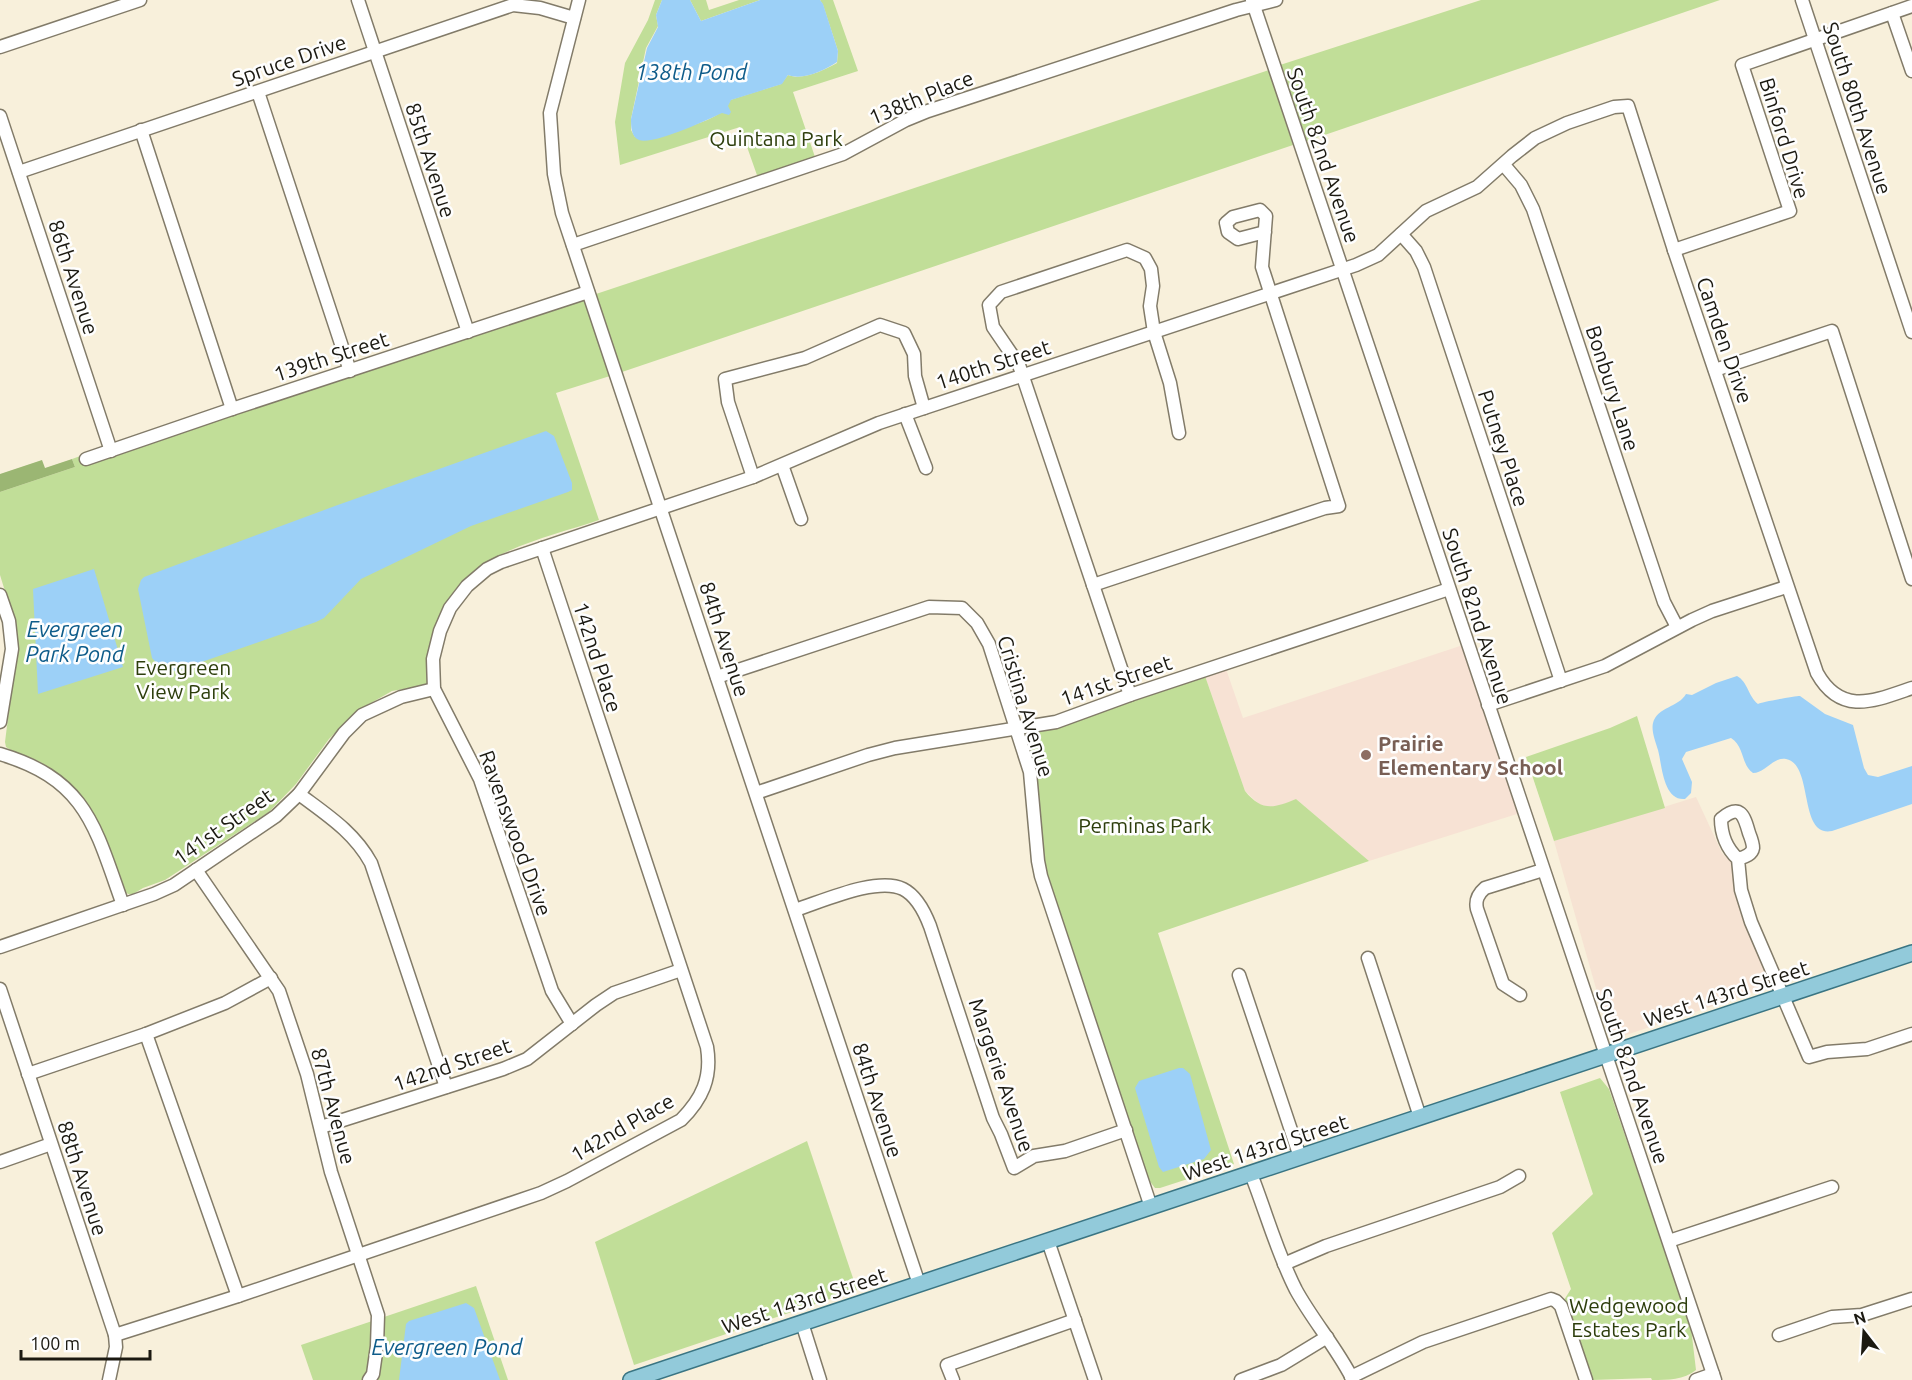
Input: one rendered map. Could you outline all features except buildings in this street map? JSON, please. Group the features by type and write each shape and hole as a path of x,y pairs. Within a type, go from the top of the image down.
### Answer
{"main road":[{"name":"West 143rd Street","path":"631,1380 1912,953"}],"street":[{"path":"0,47 140,0"},
{"name":"85th Avenue","path":"358,0 468,332"},
{"name":"84th Avenue","path":"579,0 550,113 552,156 558,194 588,292 919,1284"},
{"name":"138th Place","path":"573,245 843,154 906,120 928,111 1252,3 1276,0"},
{"name":"South 80th Avenue","path":"1802,0 1912,332"},
{"name":"South 82nd Avenue","path":"1252,3 1714,1377"},
{"name":"Spruce Drive","path":"19,172 513,5 540,8 574,18"},
{"name":"Binford Drive","path":"1674,250 1790,211 1742,65 1912,6"},
{"path":"1892,13 1912,71"},
{"path":"258,92 350,371"},
{"name":"Camden Drive","path":"1504,165 1523,147 1545,133 1614,107 1628,106 1816,673 1824,686 1834,694 1844,700 1856,702 1875,700 1912,688"},
{"name":"86th Avenue","path":"0,116 111,451"},
{"path":"141,130 232,409"},
{"path":"1342,270 1378,255 1426,211 1477,187 1504,165"},
{"name":"Bonbury Lane","path":"1504,165 1521,186 1533,209 1664,602 1677,627"},
{"path":"1093,585 1325,508 1339,506 1262,267 1265,232 1266,216 1260,210 1233,217 1226,223 1228,232 1238,239 1265,232"},
{"name":"Putney Place","path":"1401,234 1416,251 1424,267 1561,681"},
{"path":"1130,695 1023,375 1019,365 993,327 988,305 1001,292 1126,250 1145,258 1151,268 1153,286 1150,306 1154,332 1170,384 1179,433"},
{"name":"140th Street","path":"661,508 753,477 905,414 1342,270"},
{"name":"139th Street","path":"87,459 588,292"},
{"path":"753,477 728,402 725,379 805,358 880,325 904,333 914,354 915,376 924,408"},
{"path":"1714,370 1832,332 1912,579"},
{"path":"905,414 926,468"},
{"path":"782,465 801,519"},
{"name":"Ravenswood Drive","path":"572,1024 552,992 480,779 434,689 433,659 444,621 458,597 472,582 494,565 661,508"},
{"name":"142nd Place","path":"115,1335 238,1296 556,1187 681,1120 694,1107 702,1094 709,1063 707,1047 542,548"},
{"path":"1488,705 1605,666 1712,611 1786,587"},
{"name":"141st Street","path":"756,793 895,748 1056,722 1130,695 1449,589"},
{"path":"0,595 9,621 12,649 0,722"},
{"name":"Cristina Avenue","path":"717,676 929,607 962,608 977,623 989,644 1030,772 1041,876 1151,1207"},
{"name":"141st Street","path":"0,947 174,885 276,816 299,794 344,733 362,715 401,697 434,689"},
{"path":"0,754 36,767 54,778 75,797 96,828 123,905"},
{"path":"299,794 347,830 362,847 371,863 446,1087"},
{"path":"1738,859 1746,857 1752,851 1753,846 1745,819 1741,813 1735,812 1728,813 1721,819 1721,828 1730,852 1738,859 1741,890 1751,921 1809,1057 1827,1052 1867,1049 1912,1034"},
{"name":"87th Avenue","path":"196,870 279,991 307,1074 331,1172 378,1315 377,1346 372,1378"},
{"path":"1520,995 1503,984 1477,909 1476,900 1485,888 1543,870"},
{"name":"Margerie Avenue","path":"795,910 869,887 891,886 903,889 914,898 926,916 993,1118 1014,1168 1034,1156 1065,1151 1126,1130"},
{"path":"1368,958 1420,1117"},
{"name":"142nd Street","path":"321,1127 503,1069 527,1059 614,993 681,970"},
{"path":"1239,975 1300,1157"},
{"path":"28,1074 146,1034 225,1003 272,978"},
{"name":"88th Avenue","path":"0,990 115,1335 116,1347 109,1380"},
{"path":"146,1034 238,1296"},
{"path":"0,1162 51,1144"},
{"path":"1251,1174 1284,1264 1309,1313 1352,1378 1423,1342 1551,1299 1561,1306 1586,1380"},
{"path":"1284,1264 1326,1246 1500,1187 1519,1176"},
{"path":"1669,1241 1832,1187"},
{"path":"1048,1241 1095,1380"},
{"path":"1779,1335 1832,1317 1862,1314 1912,1299"},
{"path":"953,1380 947,1365 1075,1320"},
{"path":"801,1323 820,1380"},
{"path":"1241,1380 1281,1365 1327,1337"},
{"path":"1696,1380 1714,1377"}],"shaded area":[{"name":"Prairie Elementary School","path":"1463,645 1520,813 1369,861 1296,799 1282,806 1272,807 1260,805 1245,791 1205,676 1226,669 1243,718"},
{"path":"1696,797 1722,853 1733,864 1770,987 1623,1036 1609,1034 1554,841"}],"green space":[{"name":"Quintana Park","path":"655,0 662,0 656,15 658,26 646,48 631,119 631,130 635,137 703,122 725,109 730,100 781,84 788,75 807,76 837,63 838,51 820,0 833,0 858,71 793,92 815,157 758,178 740,127 620,165 615,122 625,63 648,20"},
{"path":"690,0 706,0 709,10 739,0 760,0 701,21"},
{"path":"1481,0 1720,0 1307,141 1280,65"},
{"path":"1269,70 1293,145 622,372 596,294"},
{"name":"Evergreen View Park","path":"578,300 584,301 587,306 610,376 556,393 599,520 511,550 471,574 455,590 444,609 438,627 427,685 392,691 357,711 329,739 296,784 269,812 165,880 133,894 124,891 103,834 85,802 73,787 40,762 6,747 14,670 13,617 0,575 0,492 75,467 72,459 83,455"},
{"path":"72,459 75,467 0,492 0,474 42,460 45,468"},
{"name":"Perminas Park","path":"1205,676 1245,791 1251,798 1269,806 1296,799 1369,861 1158,933 1234,1164 1155,1188 1148,1179 1045,874 1023,737 1024,732"},
{"path":"1637,716 1665,808 1554,841 1526,757 1610,728"},
{"name":"Wedgewood Estates Park","path":"1600,1078 1609,1089 1691,1328 1696,1370 1681,1378 1592,1380 1564,1300 1571,1289 1552,1233 1593,1194 1560,1092"},
{"path":"807,1141 857,1290 634,1365 595,1242"},
{"path":"476,1286 508,1380 313,1380 301,1345"}],"water":[{"name":"138th Pond","path":"662,0 690,0 701,21 760,0 820,0 838,51 837,62 807,76 788,75 782,84 731,100 728,106 731,112 729,115 722,113 668,136 646,141 636,139 631,128 631,119 647,48 658,27 656,15"},
{"path":"546,431 554,436 572,483 572,490 471,526 361,579 324,618 316,622 176,671 162,669 152,658 138,589 144,577"},
{"name":"Evergreen Park Pond","path":"94,569 123,667 38,694 33,589"},
{"path":"1737,676 1744,682 1758,704 1800,696 1825,714 1853,725 1864,768 1868,775 1878,777 1912,766 1912,804 1832,831 1821,830 1814,823 1810,813 1804,786 1795,764 1781,759 1762,771 1753,773 1746,765 1739,746 1731,738 1686,752 1682,759 1692,782 1691,793 1685,799 1672,794 1665,781 1653,733 1655,718 1686,694 1692,695"},
{"path":"1183,1068 1190,1074 1211,1150 1204,1159 1163,1172 1159,1167 1135,1088 1139,1081"},
{"name":"Evergreen Pond","path":"466,1303 474,1308 500,1380 399,1380 406,1324 409,1321"}],"place":[{"name":"Prairie Elementary School","path":"1366,755"}]}
